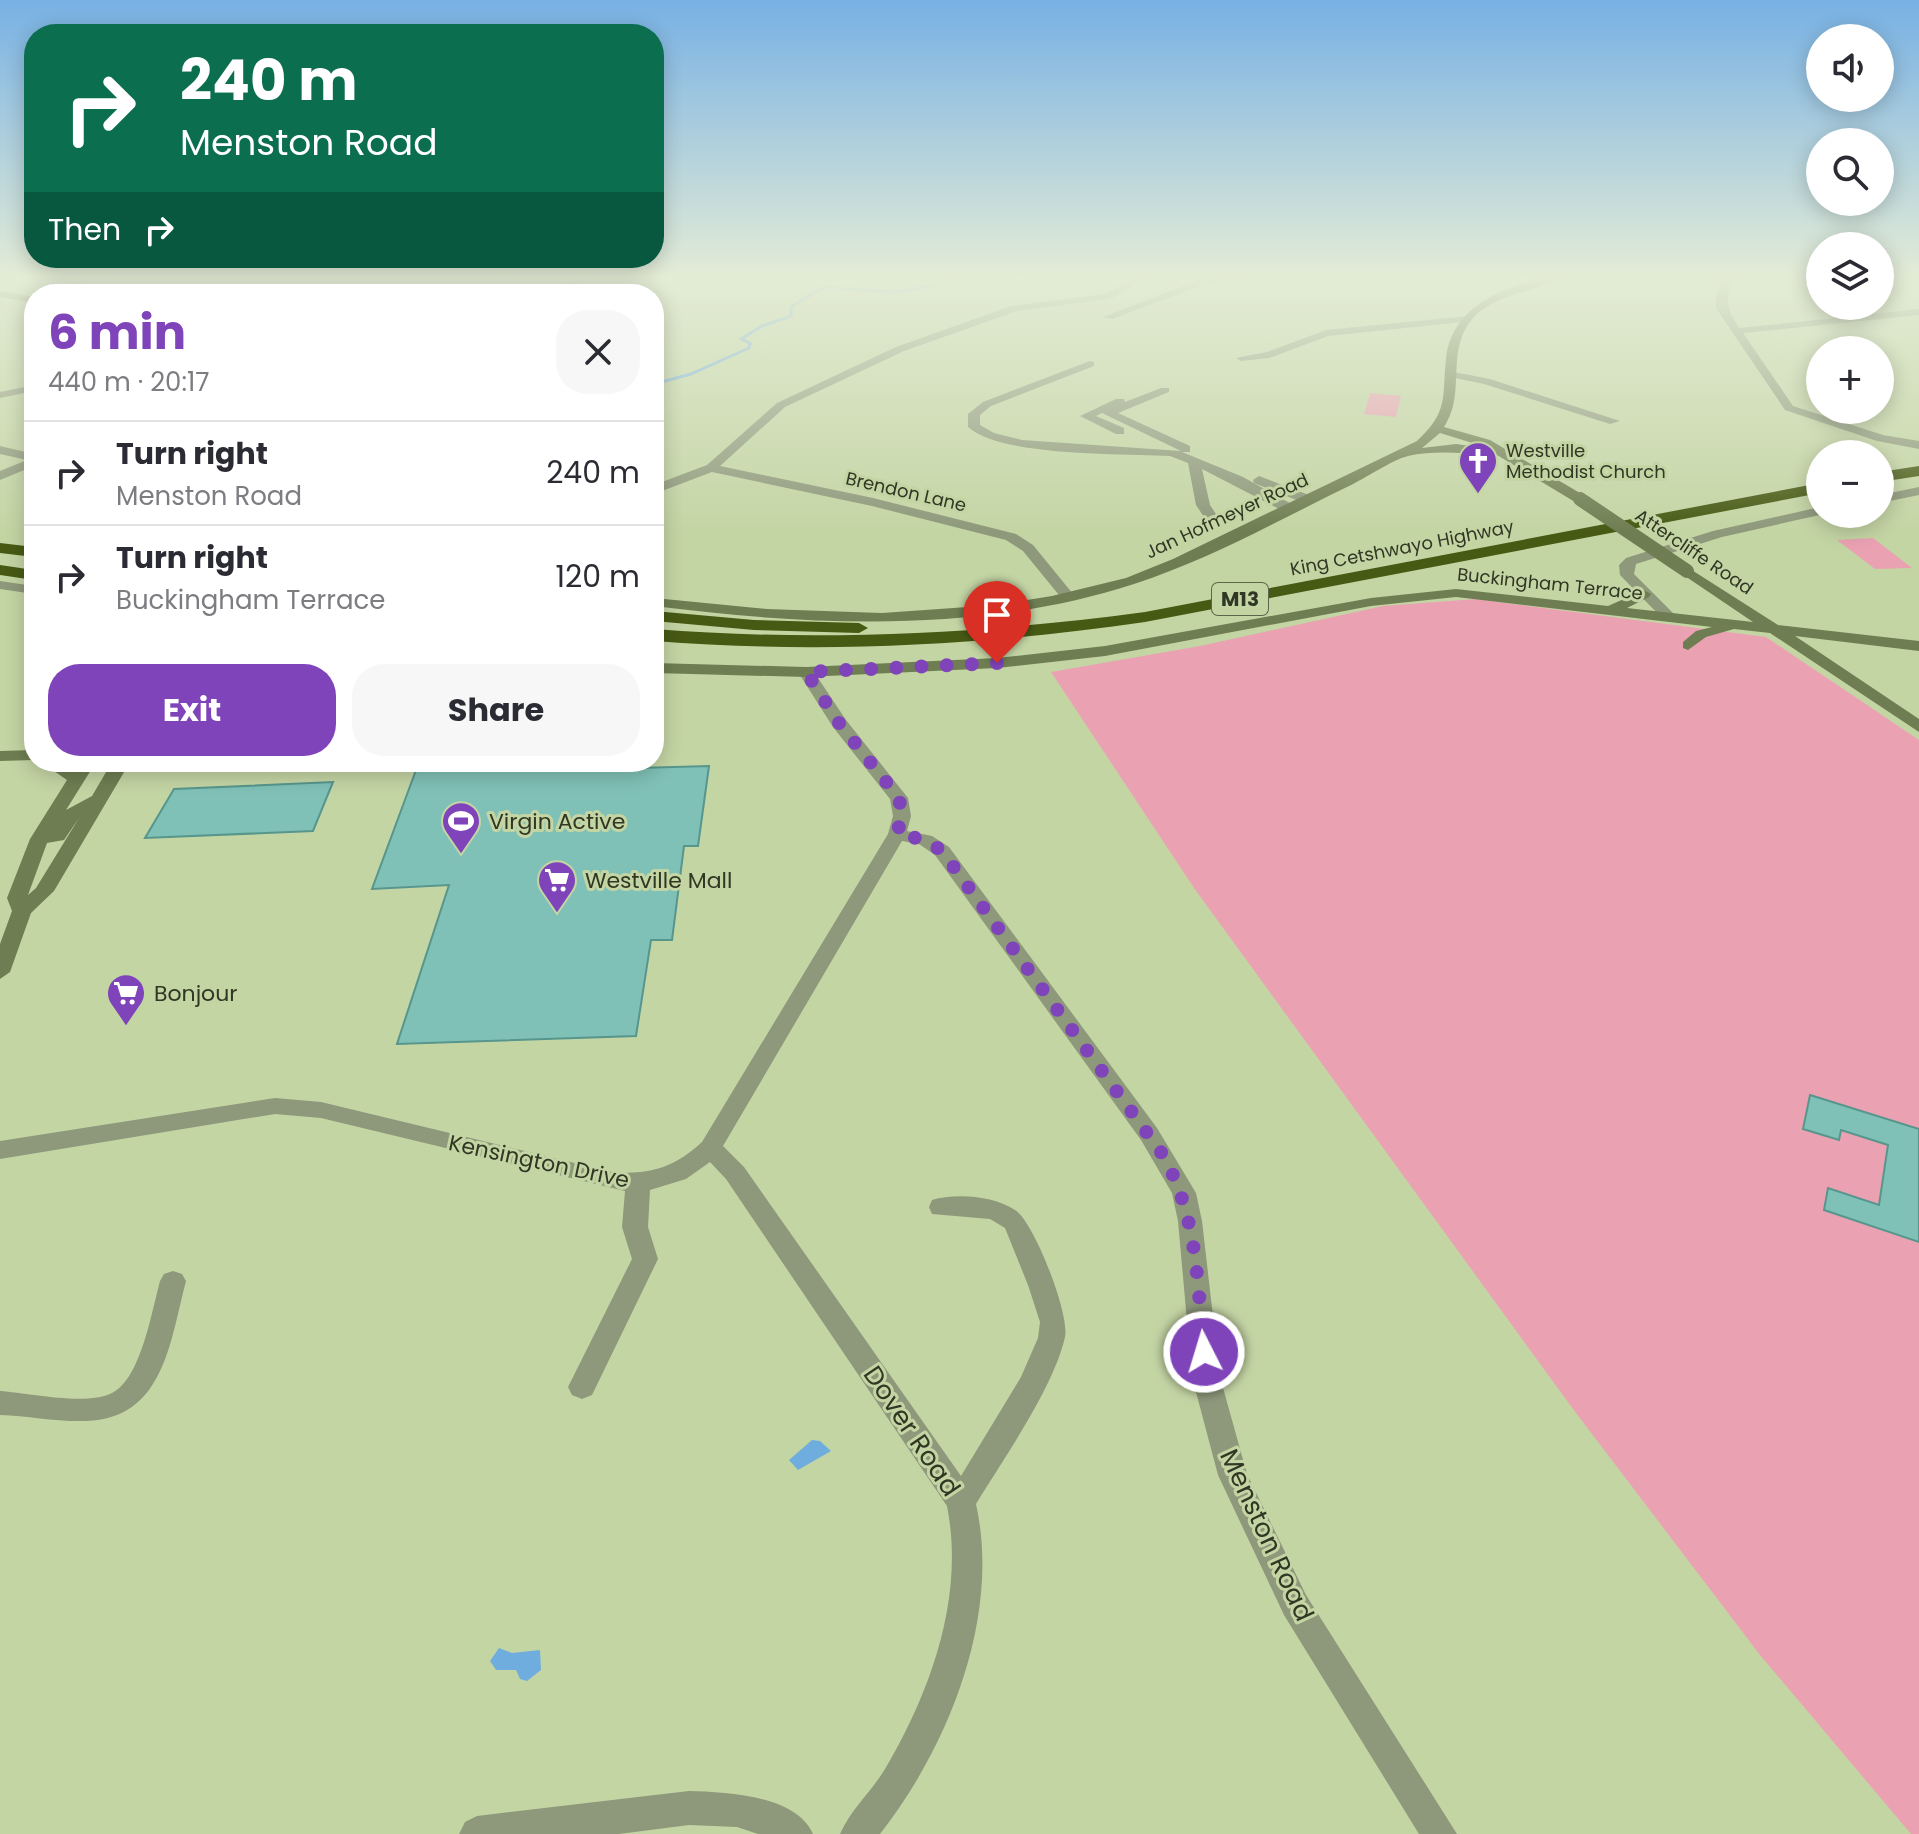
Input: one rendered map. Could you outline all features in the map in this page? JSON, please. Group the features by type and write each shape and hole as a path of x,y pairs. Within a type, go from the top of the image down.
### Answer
{"highway":[{"path":"1894,464 1919,461"},
{"path":"1894,475 1919,471"},
{"name":"King Cetshwayo Highway","path":"664,624 803,632 926,630 1105,611 1806,480"},
{"name":"King Cetshwayo Highway","path":"664,636 826,644 946,641 1131,619 1806,491"},
{"path":"0,537 24,538"},
{"path":"0,548 24,551"},
{"path":"0,567 24,568"},
{"path":"0,567 24,573"},
{"path":"664,617 754,625 926,630"},
{"path":"664,646 826,644"}],"street":[{"path":"664,486 711,468 781,405 879,361"},
{"path":"1439,429 1451,403 1454,361"},
{"path":"1756,361 1785,405 1808,417 1919,445"},
{"path":"1090,364 987,404 974,414 972,423 981,432 1022,444 1172,452"},
{"path":"1454,375 1486,381 1614,421"},
{"path":"0,395 24,390"},
{"path":"1165,390 1108,413 1309,500"},
{"path":"1140,393 1086,416 1244,483 1290,509"},
{"path":"1451,403 1464,421 1493,446"},
{"name":"Jan Hofmeyer Road","path":"664,603 736,612 888,615 990,609 1068,597 1164,569 1402,455 1439,429"},
{"name":"Attercliffe Road","path":"1439,429 1493,446 1521,462 1919,727"},
{"path":"1402,455 1466,449 1521,462"},
{"path":"0,450 24,455"},
{"path":"0,476 24,461"},
{"path":"1194,461 1203,505 1211,517"},
{"name":"Brendon Lane","path":"711,468 873,502 1011,537 1028,548 1068,597"},
{"path":"1894,496 1919,491"},
{"path":"1669,617 1627,575 1626,565 1631,561 1718,534 1806,514"},
{"path":"0,585 24,589"},
{"name":"Buckingham Terrace","path":"664,668 806,672 933,668 1065,656 1423,595 1484,594 1859,638"},
{"path":"1603,609 1628,604 1644,594"},
{"path":"1687,619 1715,610 1721,604 1720,594"},
{"path":"1688,645 1708,632 1743,626"},
{"path":"1812,654 1822,642 1859,638 1919,646"},
{"path":"806,672 839,723 899,798 902,816 897,834"},
{"path":"0,745 24,744"},
{"path":"22,911 17,898 39,839 80,772"},
{"path":"0,972 22,911 44,891 115,772"},
{"path":"39,839 57,836 70,815 98,800"},
{"name":"Kensington Drive","path":"0,1150 252,1107 296,1107 321,1110 599,1178 638,1183 675,1175 689,1169 710,1148 897,834"},
{"name":"Menston Road","path":"897,834 925,840 942,851 1149,1134 1175,1175 1184,1193 1193,1235 1206,1377 1233,1475 1295,1605 1439,1834"},
{"name":"Dover Road","path":"710,1148 735,1173 960,1503 967,1533 968,1579 950,1657 925,1728 895,1784 858,1834"},
{"path":"582,1387 645,1259 635,1227 638,1183"},
{"path":"941,1207 989,1210 1008,1216 1015,1223 1054,1325 1037,1373 960,1503"},
{"path":"0,1403 97,1408 122,1403 133,1394 145,1374 173,1281"},
{"path":"477,1834 689,1808 737,1810 781,1824 795,1834"}],"shaded area":[{"path":"1370,393 1401,396 1396,417 1364,414"},
{"path":"1873,538 1912,568 1875,569 1837,540"},
{"path":"1475,599 1766,637 1919,740 1919,1834 1911,1834 1760,1655 1573,1409 1194,888 1051,672 1200,646 1383,606"}],"water":[{"path":"812,1440 820,1441 831,1451 798,1470 789,1460"},
{"path":"499,1648 512,1653 540,1650 541,1670 527,1681 520,1679 516,1670 496,1670 490,1661"}],"building":[{"name":"Westville Mall","path":"709,766 698,846 684,846 672,940 651,940 636,1036 397,1044 449,885 372,889 415,772 664,772 664,767"},
{"path":"333,782 313,831 145,838 174,789"},
{"path":"1810,1095 1919,1129 1919,1242 1824,1210 1828,1188 1879,1205 1888,1145 1841,1130 1839,1140 1803,1129"}],"waterway":[{"path":"664,381 721,361"}],"place":[{"name":"Westville Methodist Church","path":"1478,495"},
{"name":"Virgin Active","path":"461,855"},
{"name":"Westville Mall","path":"557,914"},
{"name":"Bonjour","path":"126,1027"}],"route":[{"path":"997,663 806,672 839,723 899,798 902,816 897,834 925,840 942,851 1163,1155 1184,1193 1190,1221 1204,1352"}]}
